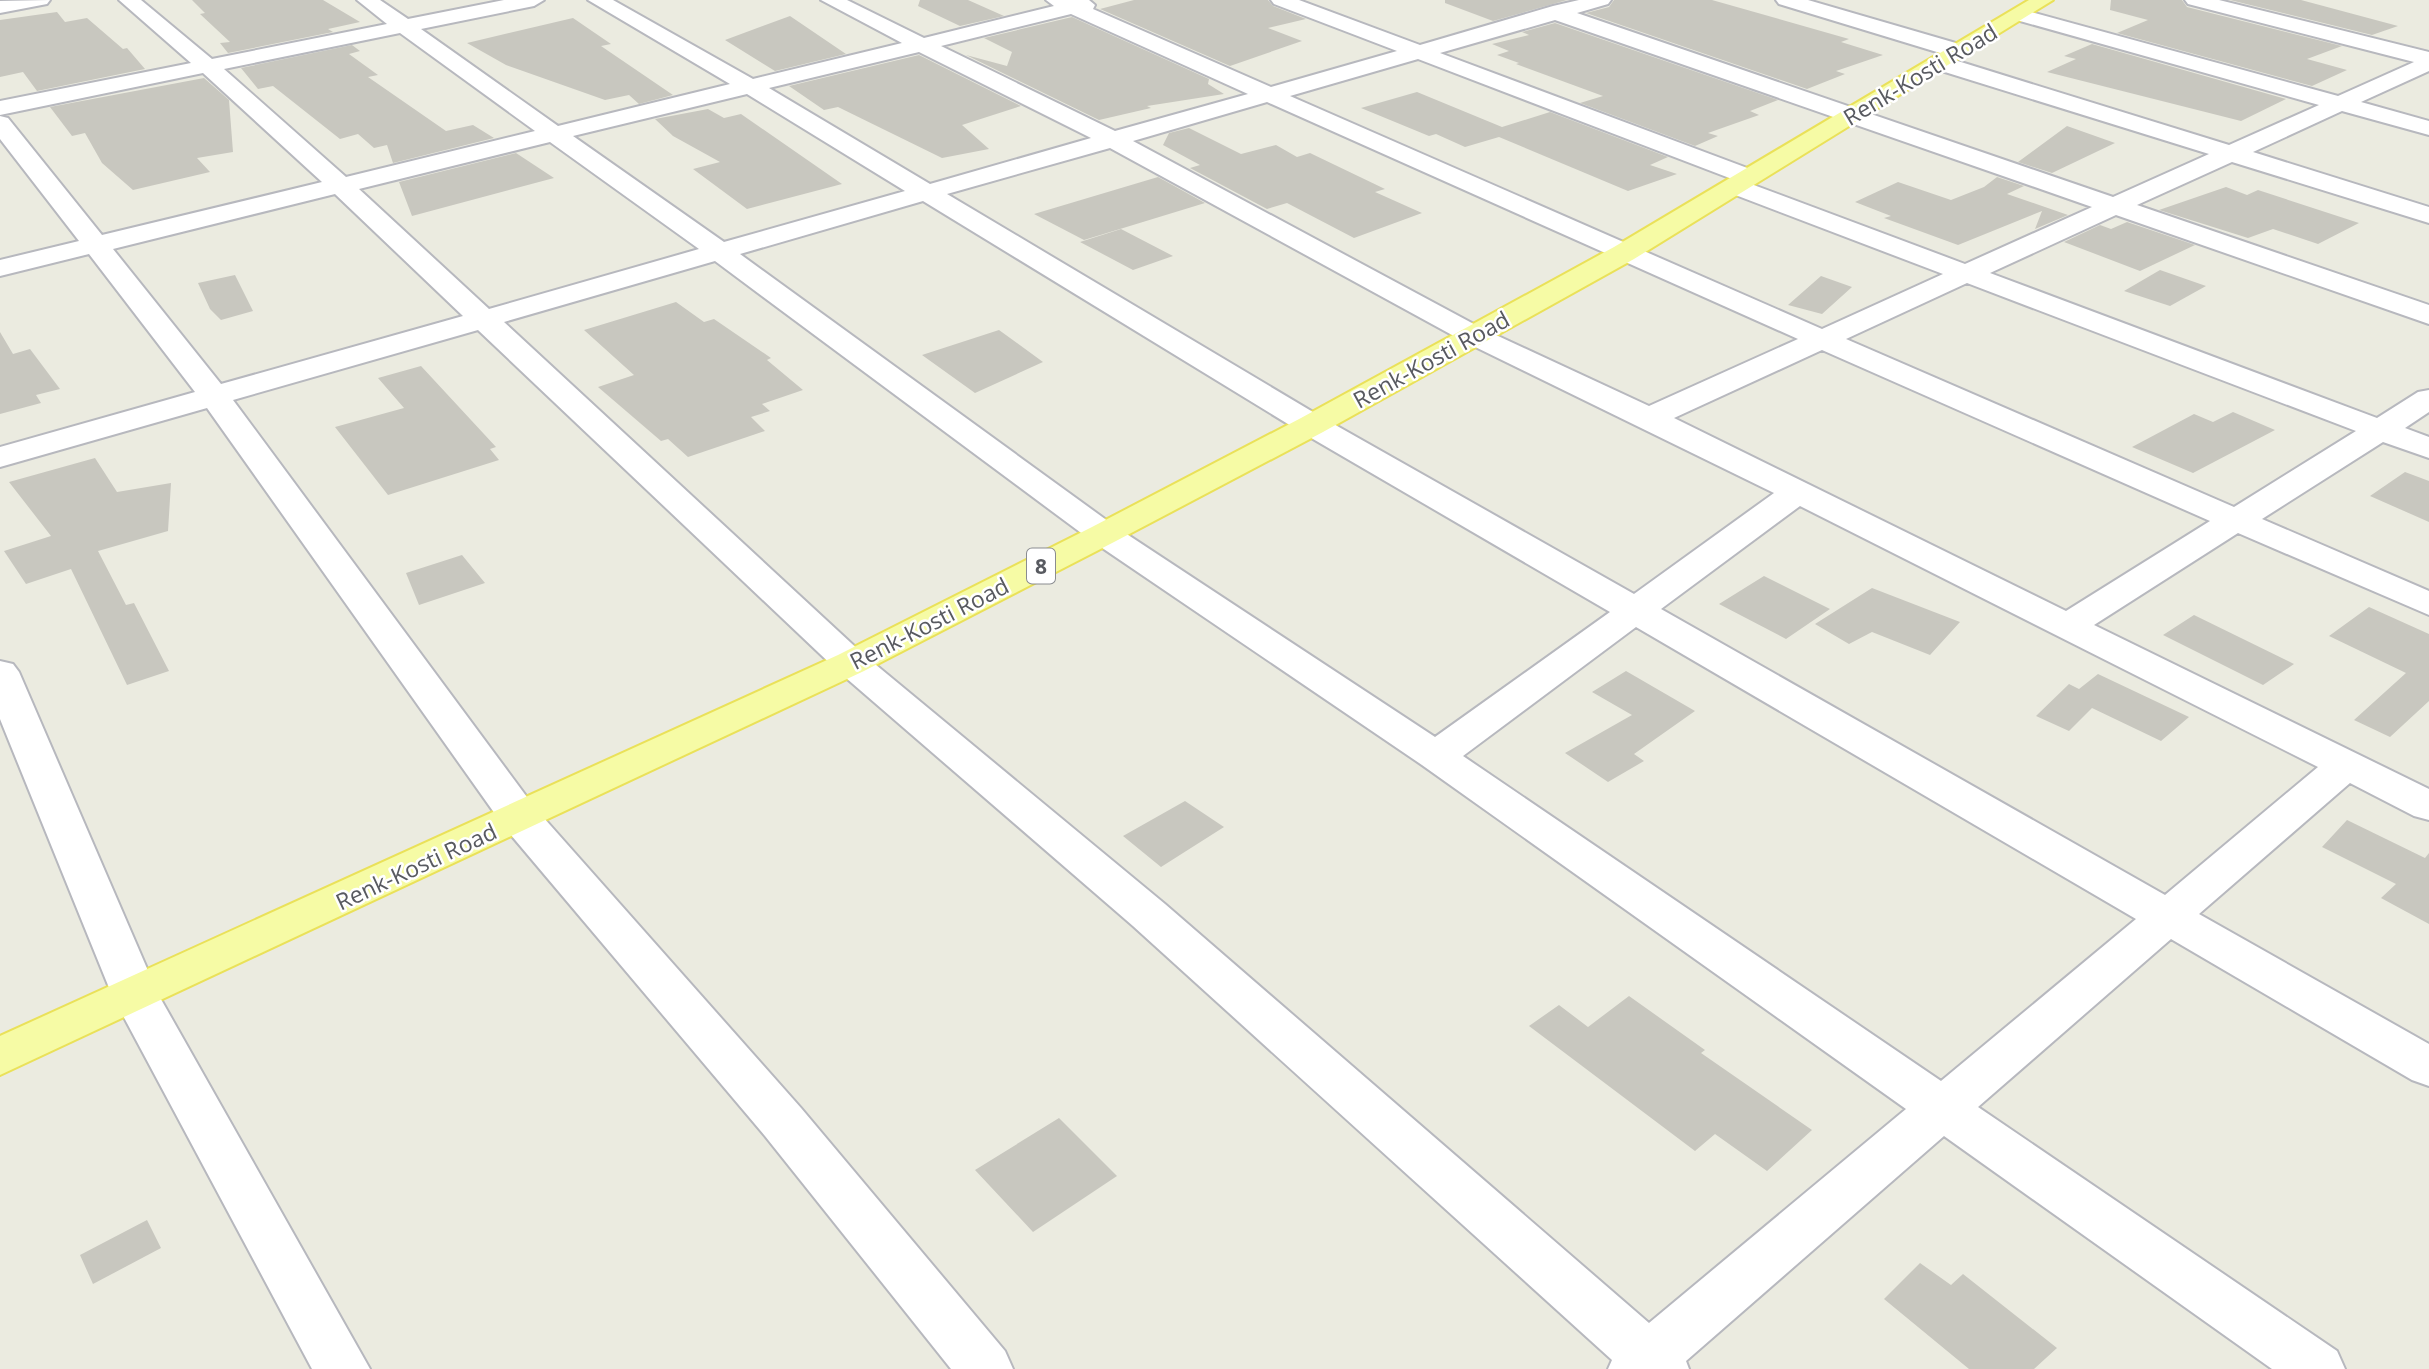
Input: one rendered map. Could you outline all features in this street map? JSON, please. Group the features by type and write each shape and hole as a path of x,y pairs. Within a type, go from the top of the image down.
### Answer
{"main road":[{"name":"Renk-Kosti Road","path":"0,1057 851,663 1104,534 1312,425 1624,253 2031,7"}],"street":[{"path":"0,7 40,0"},
{"path":"129,0 208,66 339,184 851,663 1149,915 1649,1365 1940,1107 2346,765"},
{"path":"367,0 720,252 1104,534 1436,756 2317,1369"},
{"path":"0,108 534,0"},
{"path":"598,0 748,85 1312,425 2429,1068"},
{"path":"831,0 1110,138 1473,335 1649,418 2429,806"},
{"path":"0,268 921,44 1064,4 1104,0"},
{"path":"1281,0 1967,272 2429,448"},
{"path":"1517,0 2429,315"},
{"path":"0,457 1601,0"},
{"path":"1786,0 2235,154 2429,215"},
{"path":"2195,0 2429,61"},
{"path":"1064,4 1272,94 1624,253 1825,338 2429,604"},
{"path":"2031,7 2429,128"},
{"path":"1649,418 1967,272 2235,154 2429,61"},
{"path":"0,124 215,397 520,818 783,1122 985,1369"},
{"path":"2067,626 2429,399"},
{"path":"1436,756 1798,492"},
{"path":"0,672 135,995 342,1369"}],"building":[{"path":"192,0 323,0 360,22 328,29 333,32 228,53 220,43 230,42 200,14 205,13"},
{"path":"920,0 968,0 1004,16 960,26 918,6"},
{"path":"1134,0 1268,0 1273,6 1306,19 1268,28 1302,41 1230,66 1100,9"},
{"path":"1445,0 1567,0 1493,21 1445,3"},
{"path":"1614,0 1712,0 1849,39 1841,42 1883,55 1836,71 1845,74 1807,89 1586,13 1609,7"},
{"path":"2111,0 2182,0 2187,7 2342,46 2307,59 2347,70 2312,86 2117,33 2148,20 2110,10"},
{"path":"2230,0 2301,0 2398,26 2372,35"},
{"path":"57,12 65,22 87,18 123,49 127,48 145,69 37,91 23,72 0,77 0,20"},
{"path":"790,16 846,54 775,71 725,40"},
{"path":"1072,17 1209,79 1208,84 1224,94 1147,106 1151,108 1099,120 966,55 1007,66 1012,52 984,38"},
{"path":"573,18 611,44 601,46 673,95 639,104 629,95 605,100 506,65 467,43"},
{"path":"1555,23 1778,100 1750,111 1759,115 1708,133 1718,136 1695,146 1580,103 1603,96 1516,64 1519,63 1497,55 1509,51 1492,44 1529,35 1522,32"},
{"path":"2092,44 2286,99 2241,121 2047,72 2076,59 2064,56"},
{"path":"352,45 360,51 349,54 378,75 368,77 446,131 473,125 494,138 393,163 387,145 374,148 358,134 340,139 273,86 258,89 241,68"},
{"path":"919,55 1021,106 962,125 989,149 942,158 838,107 824,110 789,86"},
{"path":"204,78 229,100 233,152 197,158 210,172 133,190 102,163 85,133 72,136 50,107"},
{"path":"1417,92 1502,127 1550,112 1668,157 1650,165 1677,174 1628,191 1499,137 1465,147 1436,134 1429,136 1361,108"},
{"path":"708,109 724,118 741,114 842,184 747,209 693,169 720,162 673,136 655,119"},
{"path":"2067,126 2115,143 2052,173 2018,162"},
{"path":"1189,128 1241,154 1276,145 1297,157 1310,153 1385,189 1375,192 1422,213 1354,238 1287,203 1267,209 1190,168 1200,165 1163,145 1169,133"},
{"path":"516,153 554,178 412,216 399,182"},
{"path":"1158,177 1205,203 1084,240 1034,214"},
{"path":"1997,177 2024,186 2007,194 2068,215 2035,229 2042,211 1958,245 1884,218 1891,216 1855,202 1898,182 1951,200 1984,187"},
{"path":"2226,187 2247,195 2258,190 2359,223 2318,244 2273,229 2248,238 2159,210"},
{"path":"2127,222 2195,245 2140,271 2064,242 2100,225 2111,229"},
{"path":"1121,229 1173,256 1133,270 1080,242"},
{"path":"2160,270 2206,286 2170,306 2124,291"},
{"path":"235,275 253,311 221,320 210,309 198,283"},
{"path":"1821,276 1852,287 1822,314 1788,305"},
{"path":"676,302 704,322 714,319 771,358 767,360 803,390 762,404 770,411 751,417 765,431 688,457 668,439 661,441 598,387 634,375 584,330"},
{"path":"999,330 1043,362 975,393 922,355"},
{"path":"0,332 13,354 30,349 60,389 36,395 41,403 0,414"},
{"path":"421,366 496,447 490,449 499,460 388,495 335,427 404,408 378,378"},
{"path":"2233,412 2275,430 2193,473 2132,447 2194,414 2213,422"},
{"path":"95,458 117,492 171,483 168,531 98,551 126,605 134,603 169,671 127,685 71,569 26,584 4,551 51,536 9,482"},
{"path":"2405,472 2429,481 2429,522 2370,496"},
{"path":"462,555 485,583 419,605 406,573"},
{"path":"1764,576 1830,609 1786,639 1719,604"},
{"path":"1872,588 1960,622 1930,655 1872,632 1849,644 1815,624"},
{"path":"2369,607 2429,634 2429,701 2390,737 2354,720 2406,673 2329,636"},
{"path":"2194,615 2294,664 2263,685 2163,635"},
{"path":"1626,671 1695,711 1634,754 1644,761 1608,782 1565,753 1632,715 1592,692"},
{"path":"2098,674 2189,717 2161,741 2092,708 2069,731 2036,716 2069,684 2079,689"},
{"path":"1185,801 1224,827 1161,867 1123,836"},
{"path":"2347,820 2425,858 2429,853 2429,924 2381,898 2396,884 2322,847"},
{"path":"1629,996 1705,1050 1701,1053 1812,1130 1767,1171 1715,1134 1695,1151 1529,1026 1559,1005 1588,1027"},
{"path":"1059,1118 1117,1176 1033,1232 975,1170"},
{"path":"147,1220 161,1248 93,1284 80,1255"},
{"path":"1920,1263 1951,1285 1963,1274 2057,1348 2034,1369 1969,1369 1884,1299"}]}
